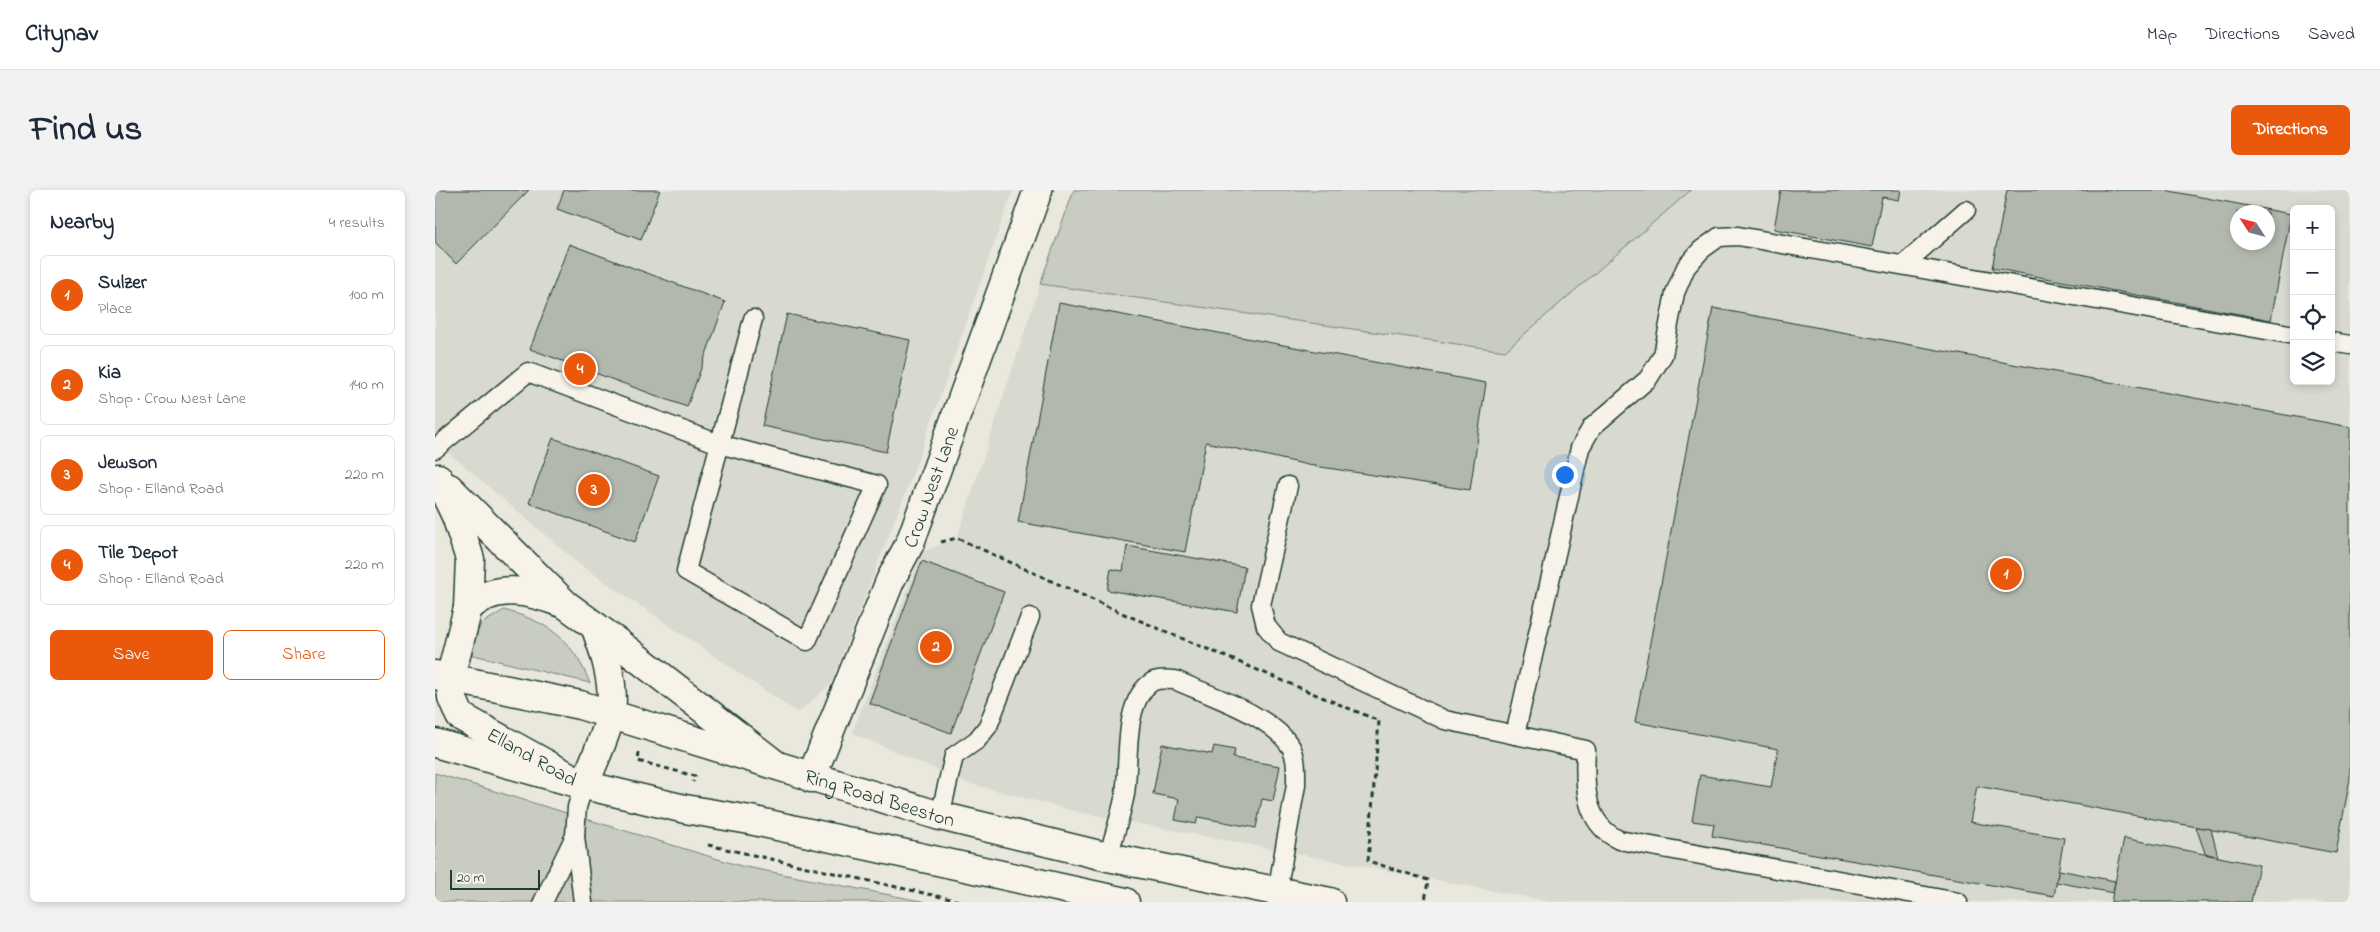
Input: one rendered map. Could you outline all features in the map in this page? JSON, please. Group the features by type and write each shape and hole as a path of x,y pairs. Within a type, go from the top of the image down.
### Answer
{"main road":[{"name":"Crow Nest Lane","path":"811,778 890,580 911,543 1038,190"},
{"name":"Elland Road","path":"437,476 565,604 779,767"},
{"name":"Elland Road","path":"437,476 456,516 470,559 468,608 443,677 460,716 584,785 611,714 610,684 604,652 595,626"},
{"name":"Elland Road","path":"468,608 479,597 503,592 526,592 565,604"},
{"name":"Ring Road Beeston","path":"443,677 581,705 811,778 940,816 1109,857 1330,902"},
{"path":"435,743 584,785 685,809 750,820 1125,902"}],"lane":[{"path":"1903,266 1966,210"},
{"path":"1515,735 1580,448 1593,427 1648,379 1663,355 1675,293 1685,267 1701,250 1719,237 1738,236 2290,334"},
{"path":"435,449 528,372 719,444 877,485 807,641 686,571 719,444 753,319"},
{"path":"2335,343 2350,345"},
{"path":"1288,486 1261,605 1266,626 1279,642 1445,720 1586,750 1587,797 1596,820 1606,833 1619,840 1958,902"},
{"path":"940,816 954,756 977,740 988,726 1030,617"},
{"path":"1109,857 1125,794 1134,706 1153,681 1163,679 1175,680 1265,720 1292,748 1297,767 1296,785 1277,892"},
{"path":"583,902 575,836 577,807 584,785"},
{"path":"543,902 575,836"}],"path":[{"path":"645,725 638,761 695,776 685,809"}],"shaded area":[{"path":"435,190 1013,190 915,468 831,684 798,713 580,565 435,441"},
{"path":"1074,190 1691,190 1505,351 1040,284"},
{"path":"1691,190 2350,190 2350,902 1552,902 1082,813 967,783 852,733 922,552 957,538 1040,284 1504,351"},
{"path":"504,610 534,620 557,634 575,655 590,683 469,654 481,624"},
{"path":"435,773 741,866 926,902 435,902"}],"building":[{"path":"435,190 529,190 456,264 435,242"},
{"path":"564,190 660,190 641,240 557,209"},
{"path":"1781,190 1901,190 1899,200 1882,197 1872,247 1774,229"},
{"path":"2007,190 2164,190 2243,205 2230,205 2230,250 2275,250 2275,211 2290,214 2271,320 1992,268"},
{"path":"569,244 725,302 687,407 530,349"},
{"path":"1059,303 1486,383 1470,490 1308,465 1206,442 1185,552 1018,522"},
{"path":"1713,308 2350,427 2350,779 2336,853 1977,786 1970,822 2064,838 2054,896 1712,836 1714,824 1692,821 1700,775 1771,787 1778,749 1635,722"},
{"path":"787,314 910,340 886,452 762,426"},
{"path":"553,438 659,476 635,542 529,503"},
{"path":"1127,546 1245,567 1237,612 1107,590 1111,569 1123,571"},
{"path":"922,561 1004,592 951,733 869,703"},
{"path":"1162,744 1212,754 1214,746 1235,750 1233,758 1280,766 1273,801 1262,799 1256,828 1198,817 1196,824 1175,820 1179,799 1153,794"},
{"path":"2196,827 2211,829 2218,857 2205,853"},
{"path":"2124,838 2259,865 2251,902 2111,902"},
{"path":"2059,870 2115,881 2113,893 2056,882"}],"place":[{"name":"Tile Depot","path":"580,369"},
{"name":"Jewson","path":"594,490"},
{"name":"Sulzer","path":"2006,574"},
{"name":"Kia","path":"936,647"}]}
